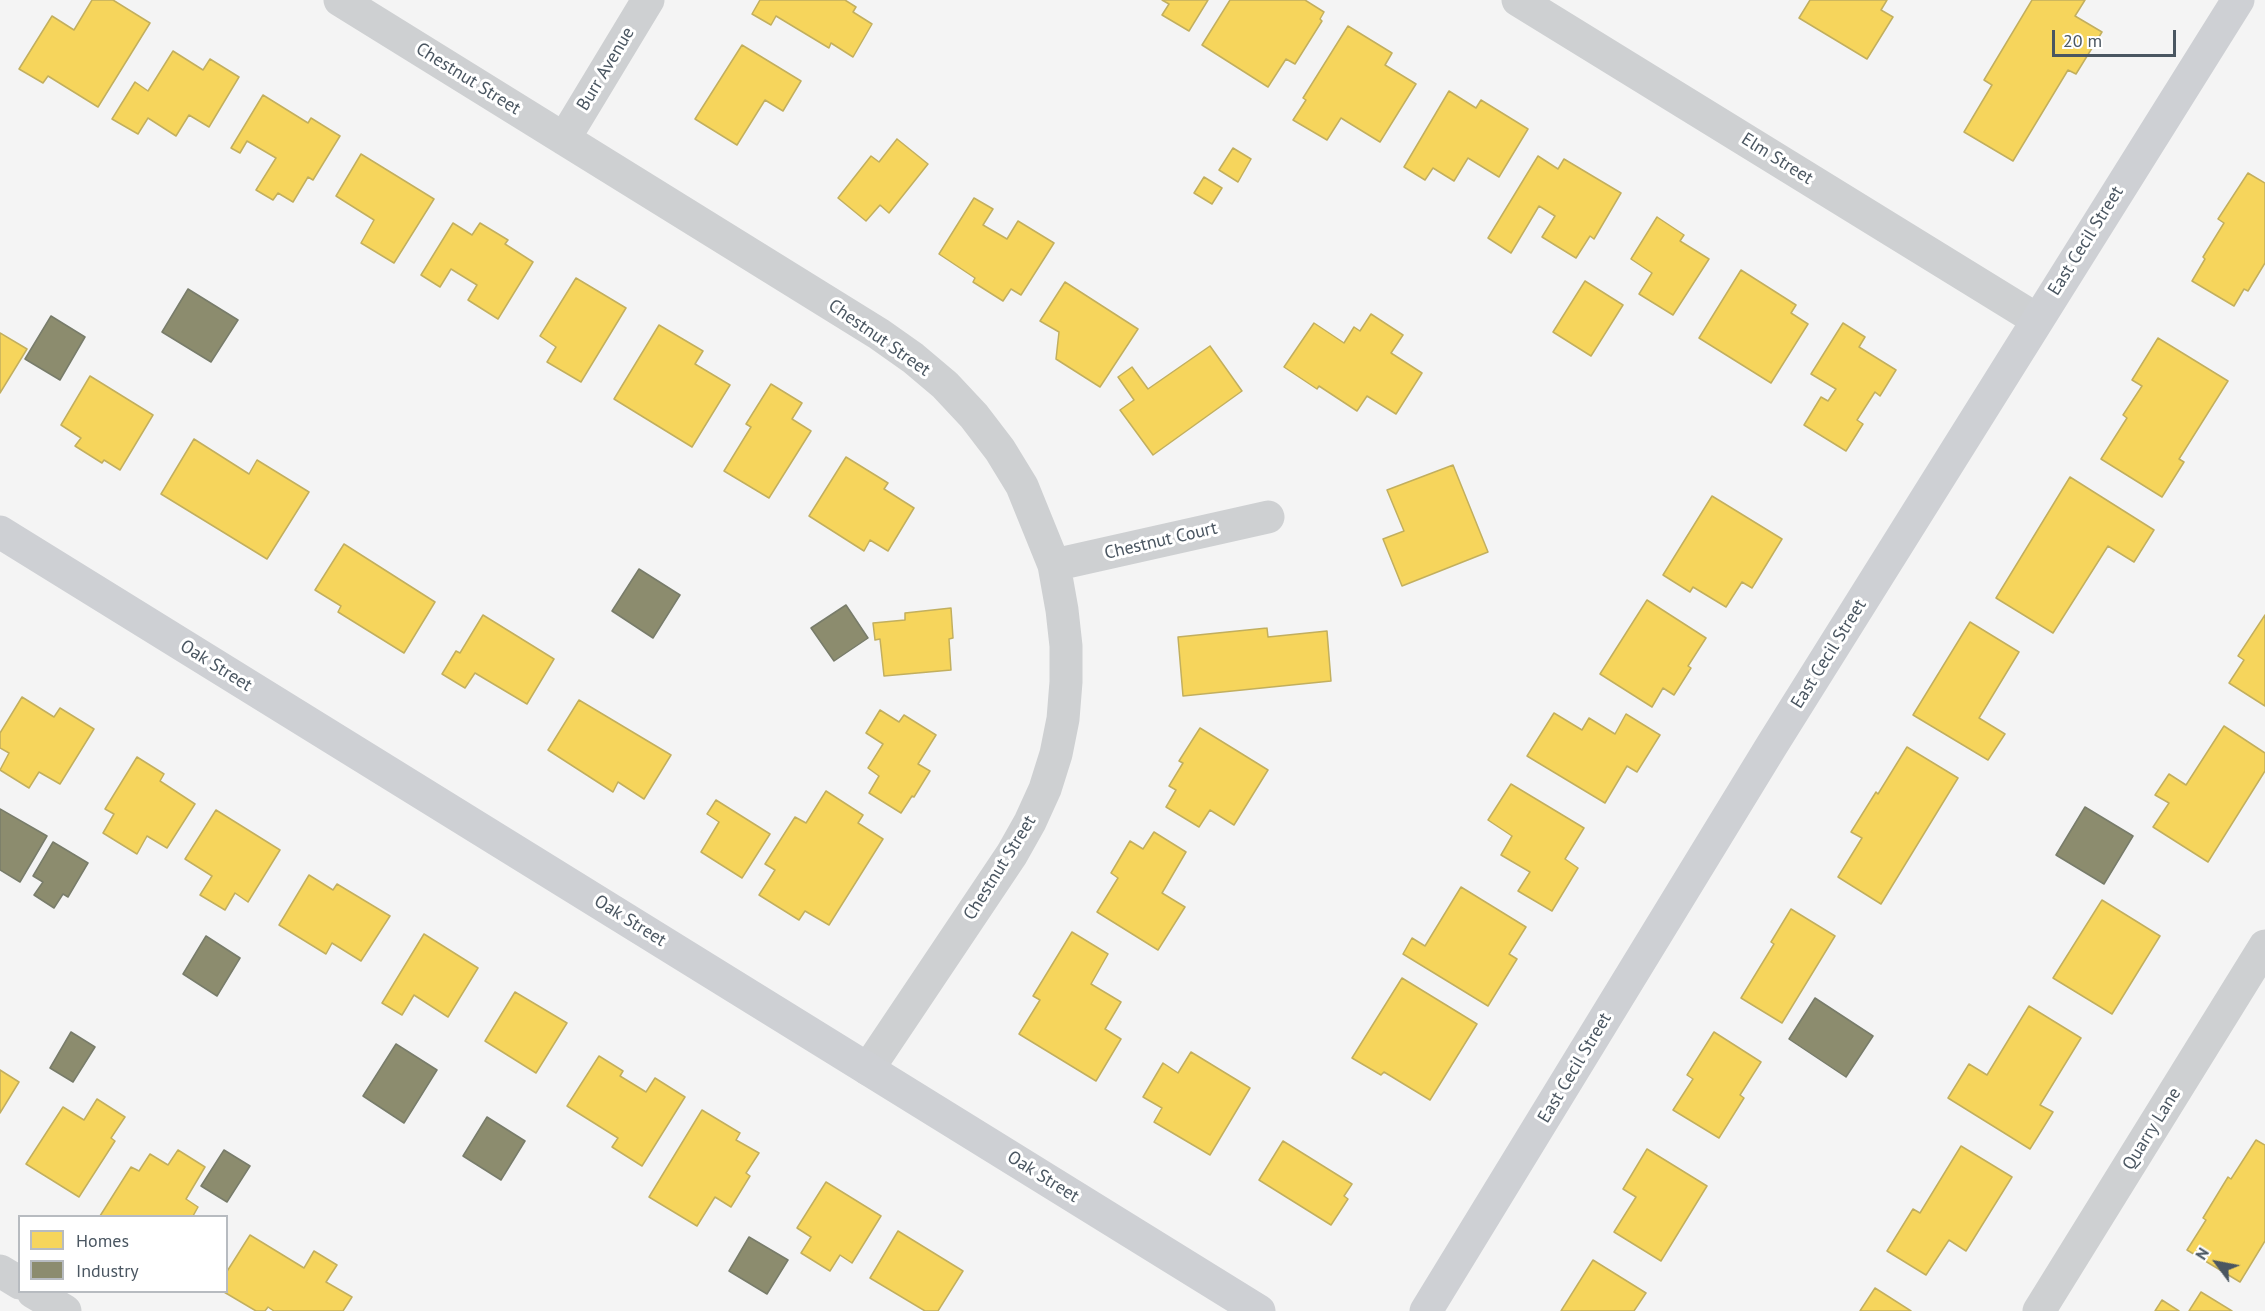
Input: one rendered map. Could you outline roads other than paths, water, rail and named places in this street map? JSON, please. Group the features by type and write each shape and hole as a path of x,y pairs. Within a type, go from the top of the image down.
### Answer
{"main road":[{"name":"East Cecil Street","path":"1426,1311 1772,745 2036,319 2238,0"},
{"name":"Oak Street","path":"0,532 1259,1311"}],"street":[{"name":"Chestnut Street","path":"340,0 879,334 913,358 945,385 974,416 1022,486 1054,565 1063,619 1066,682 1063,719 1056,754 1045,789 1012,854 868,1069"},
{"name":"Burr Avenue","path":"564,139 648,0"},
{"name":"Elm Street","path":"1518,0 2036,319"},
{"name":"Chestnut Court","path":"1054,565 1268,517"},
{"name":"Quarry Lane","path":"2039,1311 2265,946"},
{"path":"0,1271 18,1282"},
{"path":"35,1293 64,1311"}]}
